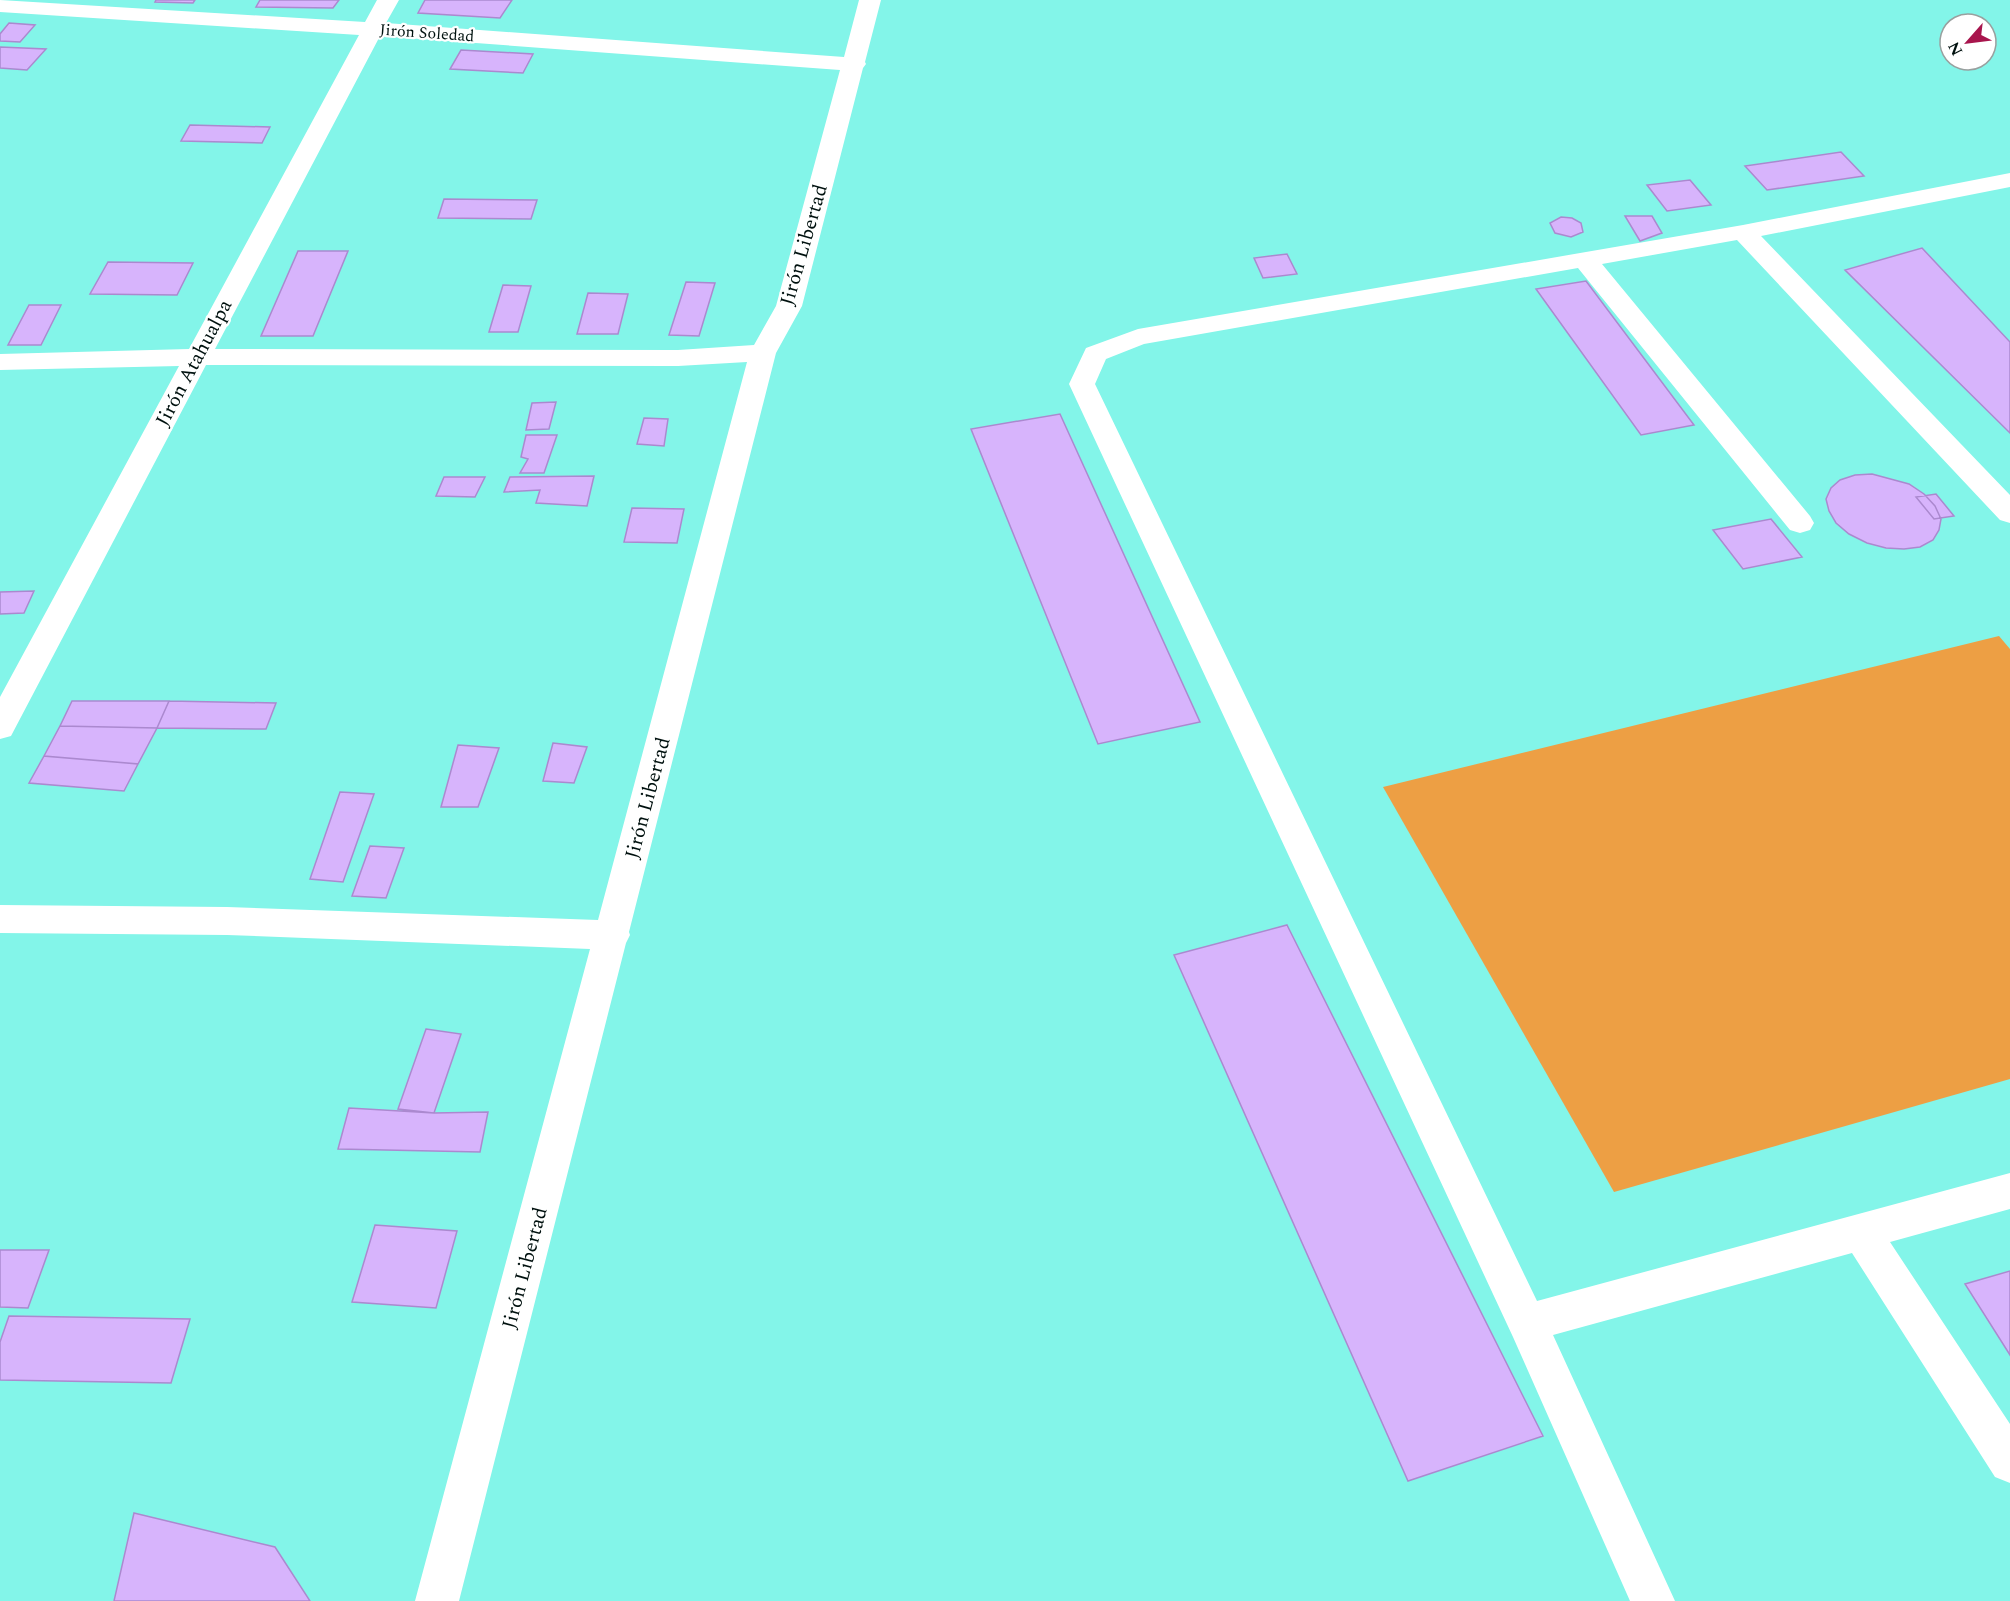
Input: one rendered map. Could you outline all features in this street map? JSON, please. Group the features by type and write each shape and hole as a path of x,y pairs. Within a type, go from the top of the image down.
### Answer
{"street":[{"name":"Jirón Atahualpa","path":"0,726 388,0"},
{"name":"Jirón Libertad","path":"437,1601 613,935 763,353 789,306 855,64 870,0"},
{"name":"Jirón Soledad","path":"0,6 204,9 372,29 855,64"},
{"path":"1653,1601 1527,1323 1082,384 1095,354 1138,337 1743,232 2010,180"},
{"path":"1743,232 2010,513"},
{"path":"1585,260 1800,523"},
{"path":"0,362 198,357 678,358 763,353"},
{"path":"0,919 239,921 613,935"},
{"path":"1527,1323 2010,1191"},
{"path":"1862,1232 2010,1462"}],"shaded area":[{"path":"1999,636 2010,649 2010,1079 1614,1192 1383,787"}],"building":[{"path":"156,0 195,0 193,3 155,2"},
{"path":"260,0 339,0 333,8 256,7"},
{"path":"425,0 512,0 500,18 418,13"},
{"path":"9,23 35,25 20,42 0,41 0,34"},
{"path":"0,47 46,49 27,70 0,68"},
{"path":"461,50 533,54 523,73 450,69"},
{"path":"190,125 270,127 262,143 181,141"},
{"path":"1841,152 1864,176 1767,190 1745,166"},
{"path":"1690,180 1711,205 1667,211 1647,185"},
{"path":"444,199 537,200 531,219 438,218"},
{"path":"1625,216 1652,216 1662,233 1640,241"},
{"path":"1561,217 1572,218 1581,223 1583,232 1571,237 1555,233 1550,223"},
{"path":"1922,248 2010,342 2010,433 1845,270"},
{"path":"298,251 348,251 313,336 261,336"},
{"path":"1287,254 1297,274 1263,278 1254,258"},
{"path":"108,262 193,263 177,295 90,294"},
{"path":"1586,281 1694,425 1641,435 1536,289"},
{"path":"686,282 715,283 699,336 669,335"},
{"path":"503,285 531,286 518,332 489,332"},
{"path":"588,293 628,294 618,334 577,334"},
{"path":"29,305 61,305 41,345 8,345"},
{"path":"556,402 549,429 526,430 532,403"},
{"path":"1060,414 1200,722 1098,744 971,429"},
{"path":"644,418 668,419 664,446 637,444"},
{"path":"526,435 557,435 544,473 520,473 528,459 521,457"},
{"path":"1872,474 1909,484 1924,494 1935,506 1941,519 1939,530 1933,540 1920,547 1886,548 1867,543 1849,534 1836,523 1829,511 1826,499 1831,488 1840,480 1855,475"},
{"path":"594,476 587,506 536,503 540,490 504,492 510,477"},
{"path":"444,477 485,477 475,497 436,496"},
{"path":"1936,494 1954,516 1934,519 1916,497"},
{"path":"632,508 684,509 677,543 624,542"},
{"path":"1771,519 1802,557 1743,569 1713,530"},
{"path":"34,591 24,613 0,614 0,592"},
{"path":"72,701 169,701 157,728 60,726"},
{"path":"169,701 276,703 266,729 157,728"},
{"path":"60,726 157,728 138,764 44,756"},
{"path":"553,743 587,747 574,783 543,781"},
{"path":"458,745 499,748 478,807 441,807"},
{"path":"44,756 138,764 124,791 29,783"},
{"path":"340,792 374,794 343,882 310,879"},
{"path":"370,846 404,848 386,898 352,896"},
{"path":"1287,925 1543,1436 1408,1481 1174,955"},
{"path":"426,1029 461,1034 434,1113 398,1109"},
{"path":"349,1108 434,1113 488,1112 480,1152 338,1149"},
{"path":"375,1225 457,1231 436,1308 352,1302"},
{"path":"0,1250 49,1250 28,1308 0,1307"},
{"path":"2010,1271 2010,1355 1965,1284"},
{"path":"9,1316 190,1319 171,1383 0,1380 0,1342"},
{"path":"134,1513 275,1547 310,1601 114,1601"}]}
